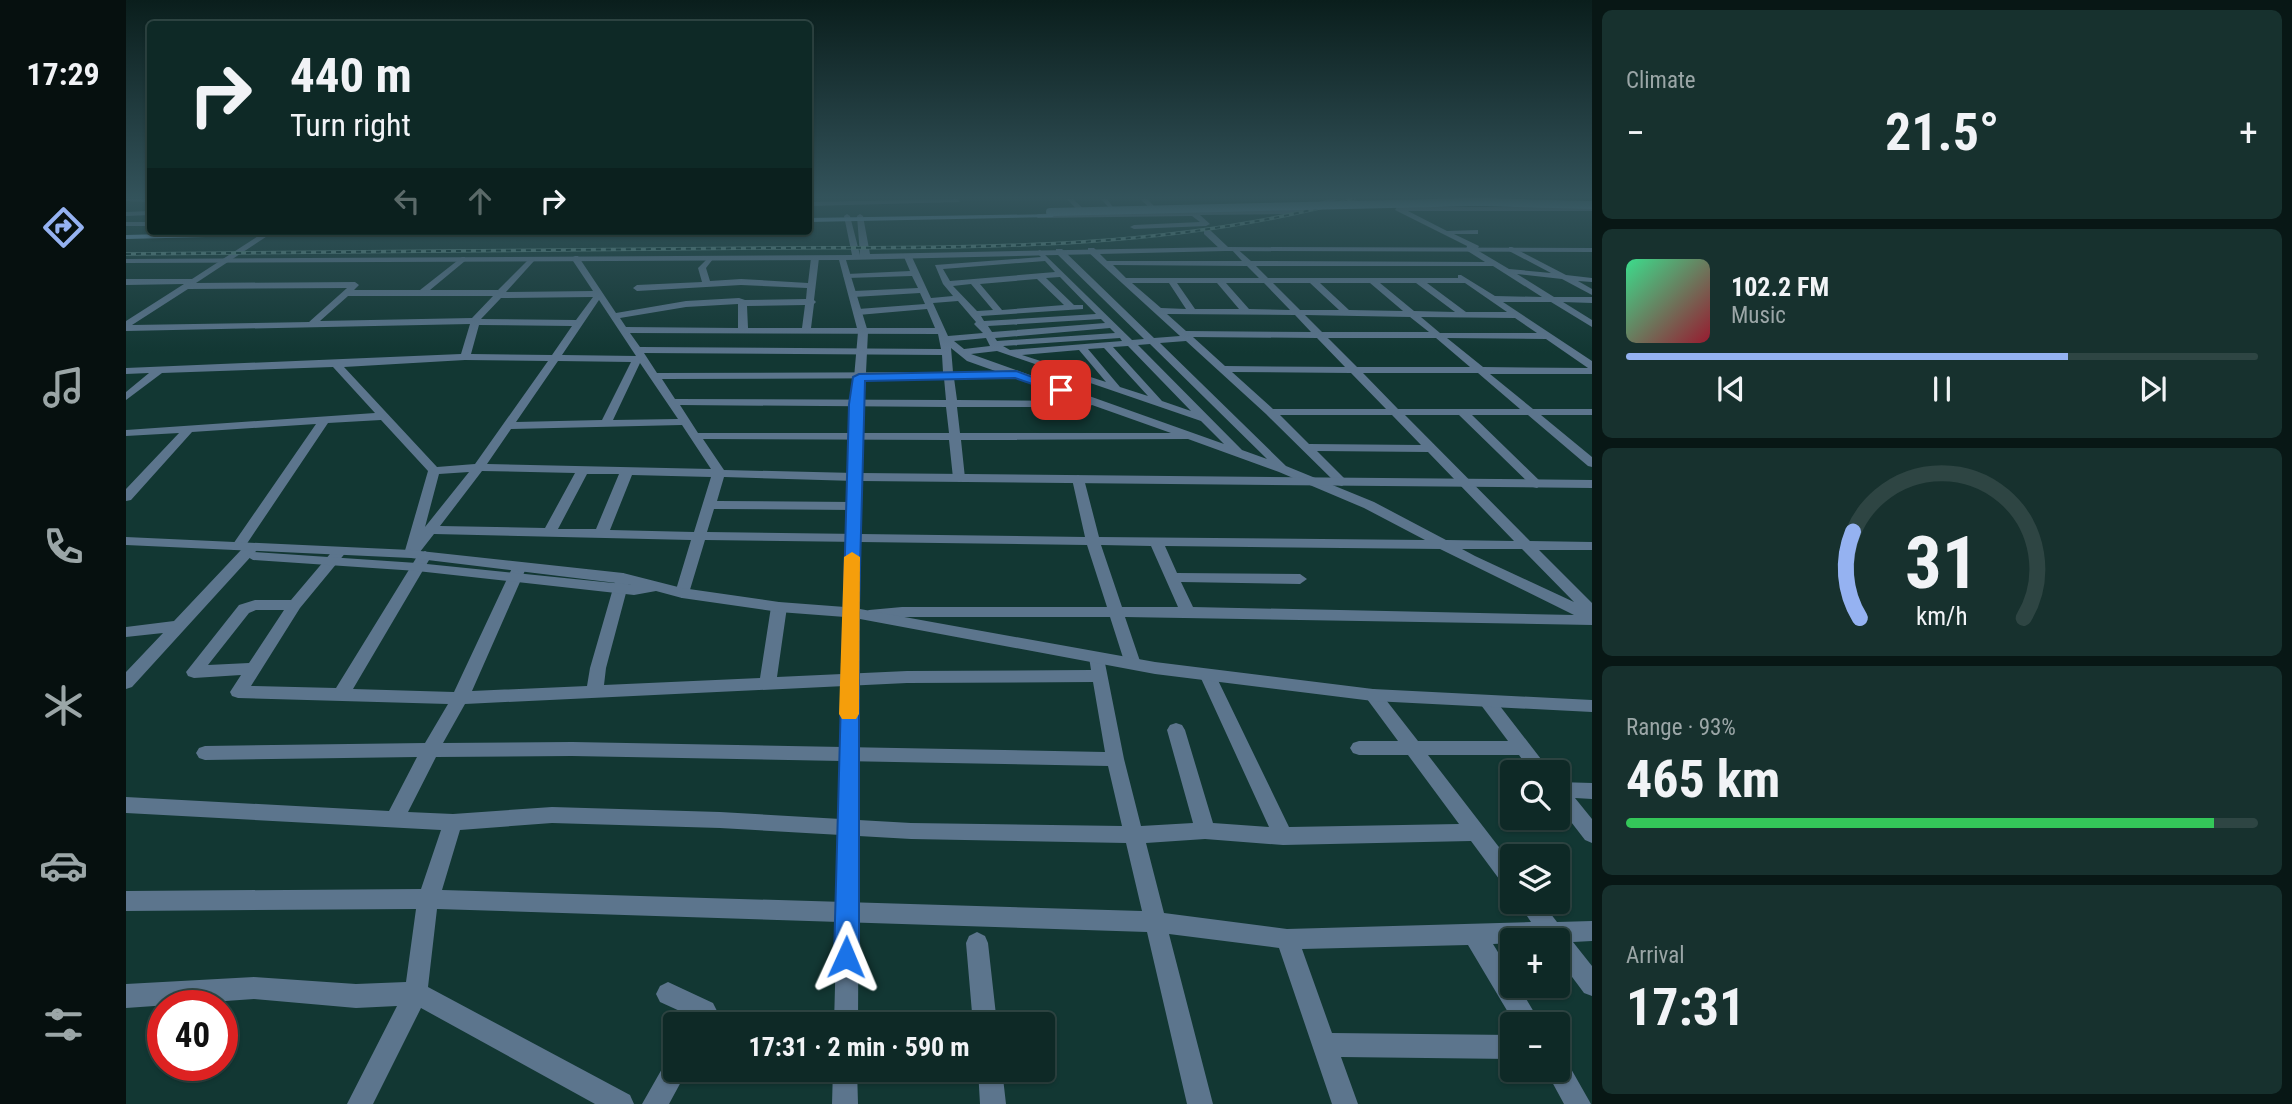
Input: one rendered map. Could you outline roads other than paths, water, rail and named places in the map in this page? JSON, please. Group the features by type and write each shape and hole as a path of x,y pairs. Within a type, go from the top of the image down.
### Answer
{"street":[{"path":"126,327 240,251"},
{"path":"855,251 855,258"},
{"path":"846,1012 850,612 856,404 863,332 847,275 855,258 855,251"},
{"path":"1059,251 1283,469"},
{"path":"944,279 974,281 1059,251 1074,251"},
{"path":"1092,251 1270,412 1342,482"},
{"path":"1232,251 1249,264 1432,449 1592,617"},
{"path":"1333,251 1414,314 1592,463"},
{"path":"1422,251 1592,366"},
{"path":"1475,251 1592,324"},
{"path":"1517,251 1592,292"},
{"path":"126,261 855,258 988,254 1043,256 1236,451"},
{"path":"988,254 999,271"},
{"path":"908,257 944,341 959,478"},
{"path":"465,357 475,322 531,258"},
{"path":"575,258 639,356 657,376 719,472 682,593"},
{"path":"806,331 815,258"},
{"path":"422,293 463,259"},
{"path":"707,284 702,268 709,259"},
{"path":"1104,263 1494,264"},
{"path":"1504,270 1592,280"},
{"path":"944,279 999,271 1057,271"},
{"path":"999,271 1038,275 1057,271"},
{"path":"847,275 914,273"},
{"path":"1038,275 1072,308"},
{"path":"944,279 975,314 985,334 1000,349 1207,420"},
{"path":"1123,280 1467,281"},
{"path":"1171,280 1192,311"},
{"path":"1219,280 1246,312"},
{"path":"974,281 999,312"},
{"path":"1314,281 1347,313"},
{"path":"1418,281 1465,315"},
{"path":"126,282 355,285 311,325"},
{"path":"637,288 752,283 811,298"},
{"path":"743,330 744,298 752,283"},
{"path":"722,301 725,296 752,283"},
{"path":"347,293 599,294"},
{"path":"342,693 417,559 429,530 478,467 599,294"},
{"path":"854,294 926,299 959,298"},
{"path":"777,297 811,298"},
{"path":"613,316 744,298 811,298"},
{"path":"761,311 811,298"},
{"path":"858,312 926,299"},
{"path":"1493,299 1592,300"},
{"path":"975,314 1092,306"},
{"path":"1033,310 1064,349"},
{"path":"1158,311 1517,315"},
{"path":"979,324 1102,316"},
{"path":"126,327 578,323"},
{"path":"126,371 465,357 861,352 985,334 1110,325"},
{"path":"622,330 863,332 944,341 971,359 1236,451 1313,481 1376,509 1592,617"},
{"path":"1000,349 1057,340 1121,335"},
{"path":"961,352 1108,347 1186,336 1549,337"},
{"path":"1108,347 1162,404"},
{"path":"1082,348 1116,388"},
{"path":"1571,351 1592,351"},
{"path":"606,424 639,356"},
{"path":"336,364 434,471"},
{"path":"1221,369 1592,371"},
{"path":"126,397 159,370"},
{"path":"657,376 1016,375"},
{"path":"674,402 1100,404"},
{"path":"1270,412 1592,412"},
{"path":"1462,412 1536,484"},
{"path":"126,433 384,416"},
{"path":"126,683 180,626 245,550 324,420"},
{"path":"506,426 686,422"},
{"path":"126,496 188,429"},
{"path":"697,436 1192,437"},
{"path":"1306,447 1432,449"},
{"path":"434,471 478,467 855,477 1592,484"},
{"path":"550,531 583,469"},
{"path":"417,559 434,471"},
{"path":"602,532 627,471"},
{"path":"1078,479 1093,542 1133,664"},
{"path":"1359,482 1376,509"},
{"path":"710,505 854,506"},
{"path":"429,530 853,539 1592,546"},
{"path":"126,541 417,559 656,587 779,607 868,615 1099,666"},
{"path":"1156,542 1188,612"},
{"path":"126,550 245,550"},
{"path":"335,556 295,605 238,692 460,698 1133,664 1373,695 1592,706"},
{"path":"394,820 460,698 517,572"},
{"path":"1172,577 1300,579"},
{"path":"595,692 598,668 621,583"},
{"path":"254,668 194,671 244,609 255,606 295,605"},
{"path":"768,683 779,607"},
{"path":"868,615 902,612 1188,612 1592,617"},
{"path":"126,632 180,626"},
{"path":"1099,666 1115,760 1200,1104"},
{"path":"1207,674 1283,836"},
{"path":"1373,695 1500,864"},
{"path":"1487,701 1533,760"},
{"path":"1176,730 1205,831"},
{"path":"1359,748 1524,748"},
{"path":"205,753 430,750 1115,760"},
{"path":"1570,791 1592,791"},
{"path":"126,805 453,822 552,816 720,820 848,829 1134,835 1205,831 1283,836 1475,832"},
{"path":"1570,806 1592,834"},
{"path":"360,1104 416,993 428,899 453,822"},
{"path":"126,901 428,899 1156,922 1287,939 1500,934"},
{"path":"1538,914 1548,928"},
{"path":"1570,933 1592,931"},
{"path":"1474,934 1522,1012"},
{"path":"1287,939 1345,1104"},
{"path":"977,943 984,1012"},
{"path":"1570,956 1592,985"},
{"path":"126,996 254,988 356,996 416,993 621,1104"},
{"path":"668,993 705,1012"},
{"path":"1324,1045 1500,1047"},
{"path":"654,1104 668,1082"},
{"path":"845,1082 845,1104"},
{"path":"991,1082 993,1104"},
{"path":"1565,1082 1578,1104"}],"railway":[{"path":"126,254 500,251"}]}
